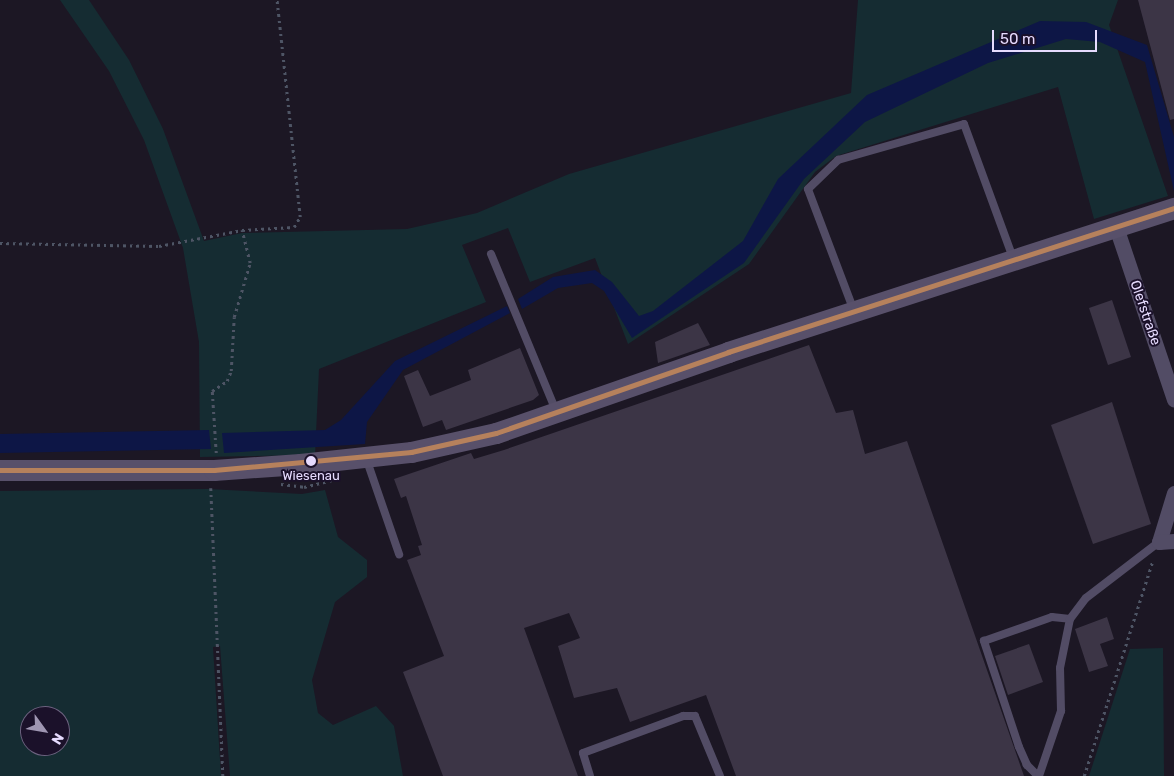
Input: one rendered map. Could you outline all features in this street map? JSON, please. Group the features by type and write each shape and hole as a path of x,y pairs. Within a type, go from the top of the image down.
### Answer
{"main road":[{"path":"0,470 214,470 366,458 496,433 854,312 1174,208"}],"street":[{"name":"Olefstraße","path":"1116,227 1174,398"},
{"path":"1167,542 1174,493"}],"lane":[{"path":"854,312 808,189 838,160 964,124 1013,260"},
{"path":"491,254 557,413"},
{"path":"366,458 398,554"},
{"path":"1070,619 1052,618 984,641 1018,747 1027,765 1038,776 1061,711 1060,668 1070,619 1086,598 1167,542"},
{"path":"590,776 583,753 683,716 695,716 720,776"}],"path":[{"path":"0,243 159,246 242,230 294,227 300,217 277,0"},
{"path":"223,776 210,508 214,470 212,391 227,382 231,371 234,317 250,262 242,230"},
{"path":"1084,776 1167,542"}],"green space":[{"path":"60,0 89,0 129,60 163,129 204,241 242,233 407,229 477,213 569,174 851,93 858,0 1118,0 1109,25 1168,196 1094,219 1058,87 836,156 815,172 749,264 628,344 595,258 530,282 508,228 462,245 486,302 319,369 315,455 200,457 199,342 183,248 144,140 109,71"},
{"path":"208,489 302,494 325,490 338,537 367,560 367,577 335,602 312,680 318,713 333,725 376,706 394,726 403,776 230,776 220,646 213,647 221,776 0,776 0,491"},
{"path":"1163,648 1164,776 1089,776 1130,649"}],"shaded area":[{"path":"1040,21 1086,22 1147,45 1174,137 1174,191 1145,62 1100,42 1066,39 988,63 865,122 804,179 744,263 632,338 604,291 592,283 558,288 522,309 518,299 553,277 595,270 612,282 639,316 653,311 743,241 778,179 867,95"},
{"path":"507,306 510,313 403,370 367,422 365,444 224,453 222,433 325,430 341,420 395,361"},
{"path":"209,430 211,449 0,453 0,434"}],"building":[{"path":"1138,0 1174,0 1174,119 1170,120"},
{"path":"1112,300 1131,357 1108,365 1089,308"},
{"path":"698,323 710,345 658,363 655,342"},
{"path":"809,345 836,413 853,410 865,454 907,441 1024,776 736,776 706,695 630,722 617,688 574,698 558,646 580,638 569,613 524,628 578,776 443,776 403,672 444,656 407,560 421,555 418,546 422,545 406,496 401,498 394,479 471,453 474,459 504,450"},
{"path":"520,348 539,395 533,400 446,430 442,420 423,427 404,376 418,370 430,396 471,380 468,370"},
{"path":"1112,402 1151,524 1093,544 1051,425"},
{"path":"1107,617 1114,639 1100,644 1108,666 1089,672 1075,629"},
{"path":"1029,644 1043,682 1008,695 995,656"}],"transit line":[{"path":"0,470 214,470 411,452 496,433 728,352 1174,208"}],"place":[{"name":"Wiesenau","path":"311,461"}]}
